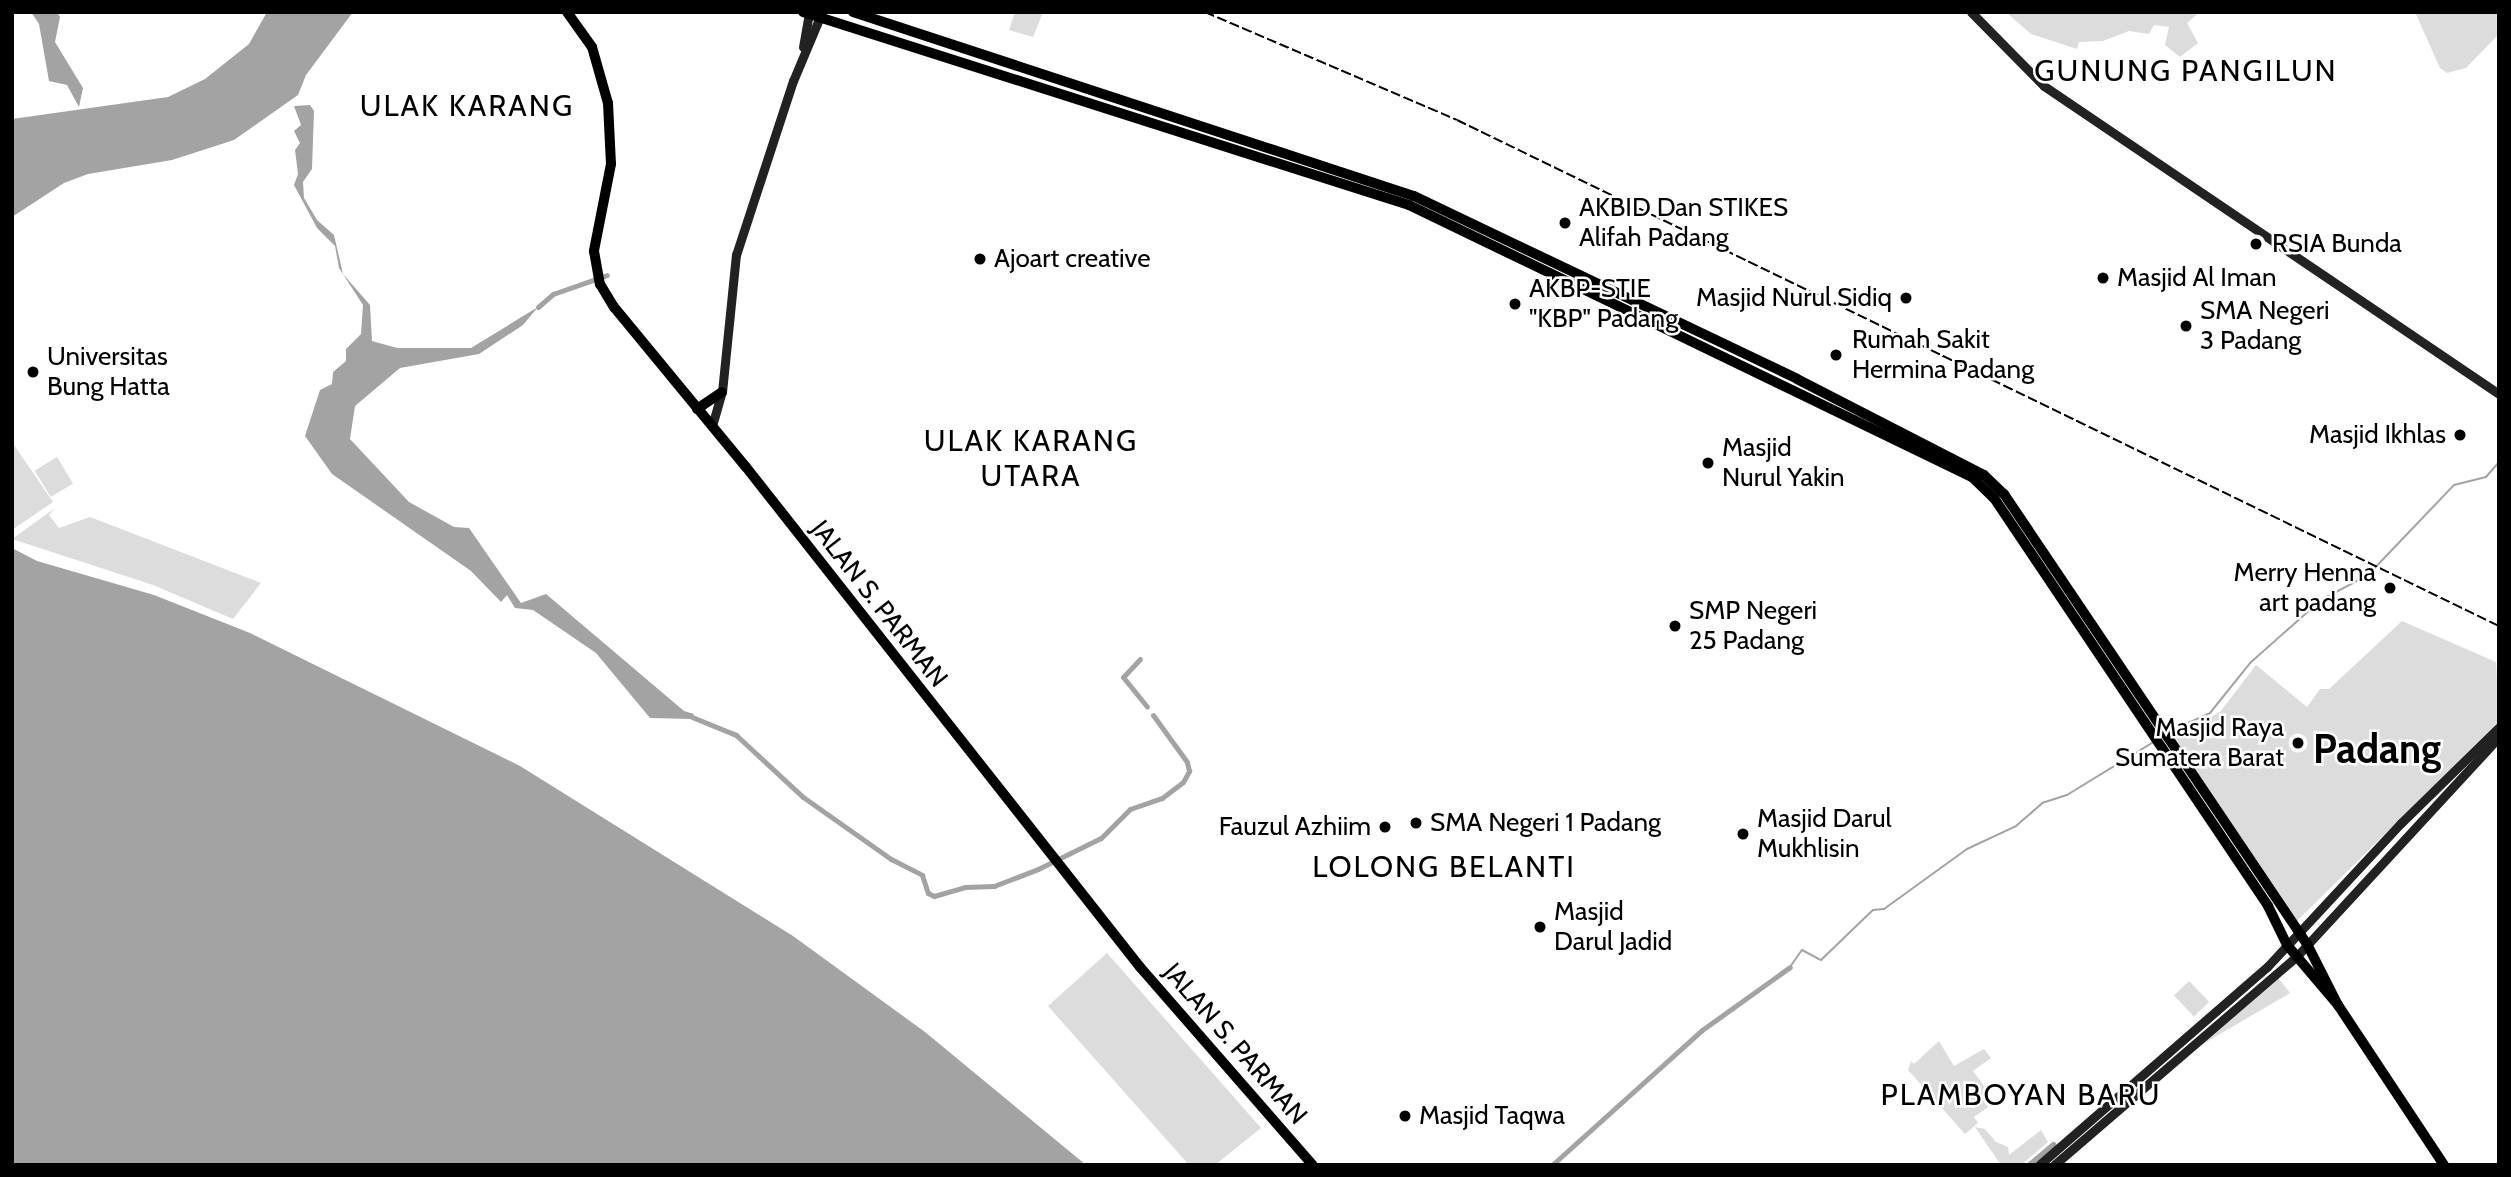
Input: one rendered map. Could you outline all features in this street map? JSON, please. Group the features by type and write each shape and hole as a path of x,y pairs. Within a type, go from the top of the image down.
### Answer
{"main road":[{"path":"853,12 1028,72 1189,121 1414,196 1658,319"},
{"path":"1971,12 2044,86 2499,394"},
{"path":"803,52 807,13 821,14 1409,205 1683,330 1984,475 2004,495 2075,610 2155,731 2307,944 2338,1005 2444,1165"},
{"name":"JALAN S. PARMAN","path":"571,14 596,57 612,135 611,164 595,235 596,273 619,315 712,426 1140,967 1313,1165"},
{"path":"712,426 722,392 736,255 803,52 821,14"},
{"path":"1186,133 1189,121"},
{"path":"697,409 722,392"},
{"path":"2039,1165 2281,960 2296,957 2499,727"},
{"path":"2054,1165 2281,960 2287,945 2450,780 2499,737"},
{"path":"2162,741 2268,906 2287,945 2338,1005"}],"shaded area":[{"path":"31,12 57,12 60,17 55,42 83,88 79,107 67,85 49,81 39,24"},
{"path":"267,12 353,12 306,75 298,95 234,140 172,160 88,174 64,183 12,217 12,119 168,97 205,79 249,44"},
{"path":"1015,12 1043,12 1033,37 1009,30"},
{"path":"1998,12 2200,12 2187,23 2198,43 2180,57 2165,45 2169,27 2154,25 2149,34 2129,31 2103,41 2079,42 2077,49 2031,34 2008,14"},
{"path":"2415,12 2499,12 2499,34 2466,68 2447,73 2440,68"},
{"path":"310,105 314,111 312,169 303,182 304,198 317,220 334,235 343,274 370,305 372,341 397,348 471,348 538,307 523,325 479,354 400,368 355,406 350,439 409,502 454,527 469,528 521,603 546,594 684,711 694,714 691,719 650,718 596,653 533,610 515,608 507,595 501,602 471,571 332,474 305,436 320,390 332,384 333,372 346,361 346,349 361,334 363,305 339,268 335,246 317,228 294,185 298,174 295,150 300,143 294,131 301,125 294,106"},
{"path":"12,442 53,502 12,530"},
{"path":"57,457 73,484 51,497 35,470"},
{"path":"55,508 49,515 59,528 90,517 261,583 233,619 153,585 12,539"},
{"path":"12,548 37,561 154,595 250,633 520,766 793,936 925,1032 1086,1165 12,1165"},
{"path":"2402,621 2496,662 2499,721 2296,922 2172,736 2220,712 2256,665 2307,707 2320,689 2329,689"},
{"path":"1107,953 1261,1128 1215,1165 1189,1165 1048,1006"},
{"path":"2276,975 2290,993 2191,1051"},
{"path":"2189,981 2209,1002 2194,1016 2174,996"},
{"path":"1939,1041 1954,1066 1984,1049 1991,1058 1973,1071 1990,1094 1983,1100 1988,1107 1974,1117 1978,1123 1965,1134 1908,1070 1911,1061 1914,1064"},
{"path":"1975,1127 1985,1129 1996,1142 2008,1147 2009,1155 2041,1130 2048,1142 2021,1165 2001,1165"}],"waterway":[{"path":"538,307 553,294 607,275"},
{"path":"2168,732 2210,713 2250,663 2321,600 2368,575 2454,485 2486,477 2499,462"},
{"path":"1140,659 1123,677 1147,707"},
{"path":"692,717 736,735 803,797 891,859 922,875 928,893 934,896 965,887 994,886 1038,869 1101,838 1130,809 1162,798 1183,782 1189,771 1187,762 1153,715"},
{"path":"1790,967 1802,950 1821,960 1873,910 1884,909 1967,849 2016,826 2042,803 2067,795 2152,743"},
{"path":"1552,1165 1702,1030 1790,967"},
{"path":"2028,1165 2053,1144"}],"railway":[{"path":"1205,12 1457,120 2499,626"}],"place":[{"name":"AKBID Dan STIKES Alifah Padang","path":"1565,223"},
{"name":"RSIA Bunda","path":"2256,244"},
{"name":"Ajoart creative","path":"980,259"},
{"name":"Masjid Al Iman","path":"2103,278"},
{"name":"Masjid Nurul Sidiq","path":"1906,298"},
{"name":"AKBP-STIE \"KBP\" Padang","path":"1515,304"},
{"name":"SMA Negeri 3 Padang","path":"2186,326"},
{"name":"Rumah Sakit Hermina Padang","path":"1836,355"},
{"name":"Universitas Bung Hatta","path":"33,372"},
{"name":"Masjid Ikhlas","path":"2460,435"},
{"name":"Masjid Nurul Yakin","path":"1708,463"},
{"name":"Merry Henna art padang","path":"2390,588"},
{"name":"SMP Negeri 25 Padang","path":"1675,626"},
{"name":"Masjid Raya Sumatera Barat","path":"2298,743"},
{"name":"SMA Negeri 1 Padang","path":"1416,823"},
{"name":"Fauzul Azhiim","path":"1385,827"},
{"name":"Masjid Darul Mukhlisin","path":"1743,834"},
{"name":"Masjid Darul Jadid","path":"1540,927"},
{"name":"Masjid Taqwa","path":"1405,1116"}],"district":[{"name":"GUNUNG PANGILUN","path":"2186,71"},
{"name":"ULAK KARANG","path":"467,106"},
{"name":"ULAK KARANG UTARA","path":"1031,458"},
{"name":"Padang","path":"2377,749"},
{"name":"LOLONG BELANTI","path":"1444,867"},
{"name":"PLAMBOYAN BARU","path":"2021,1095"}]}
